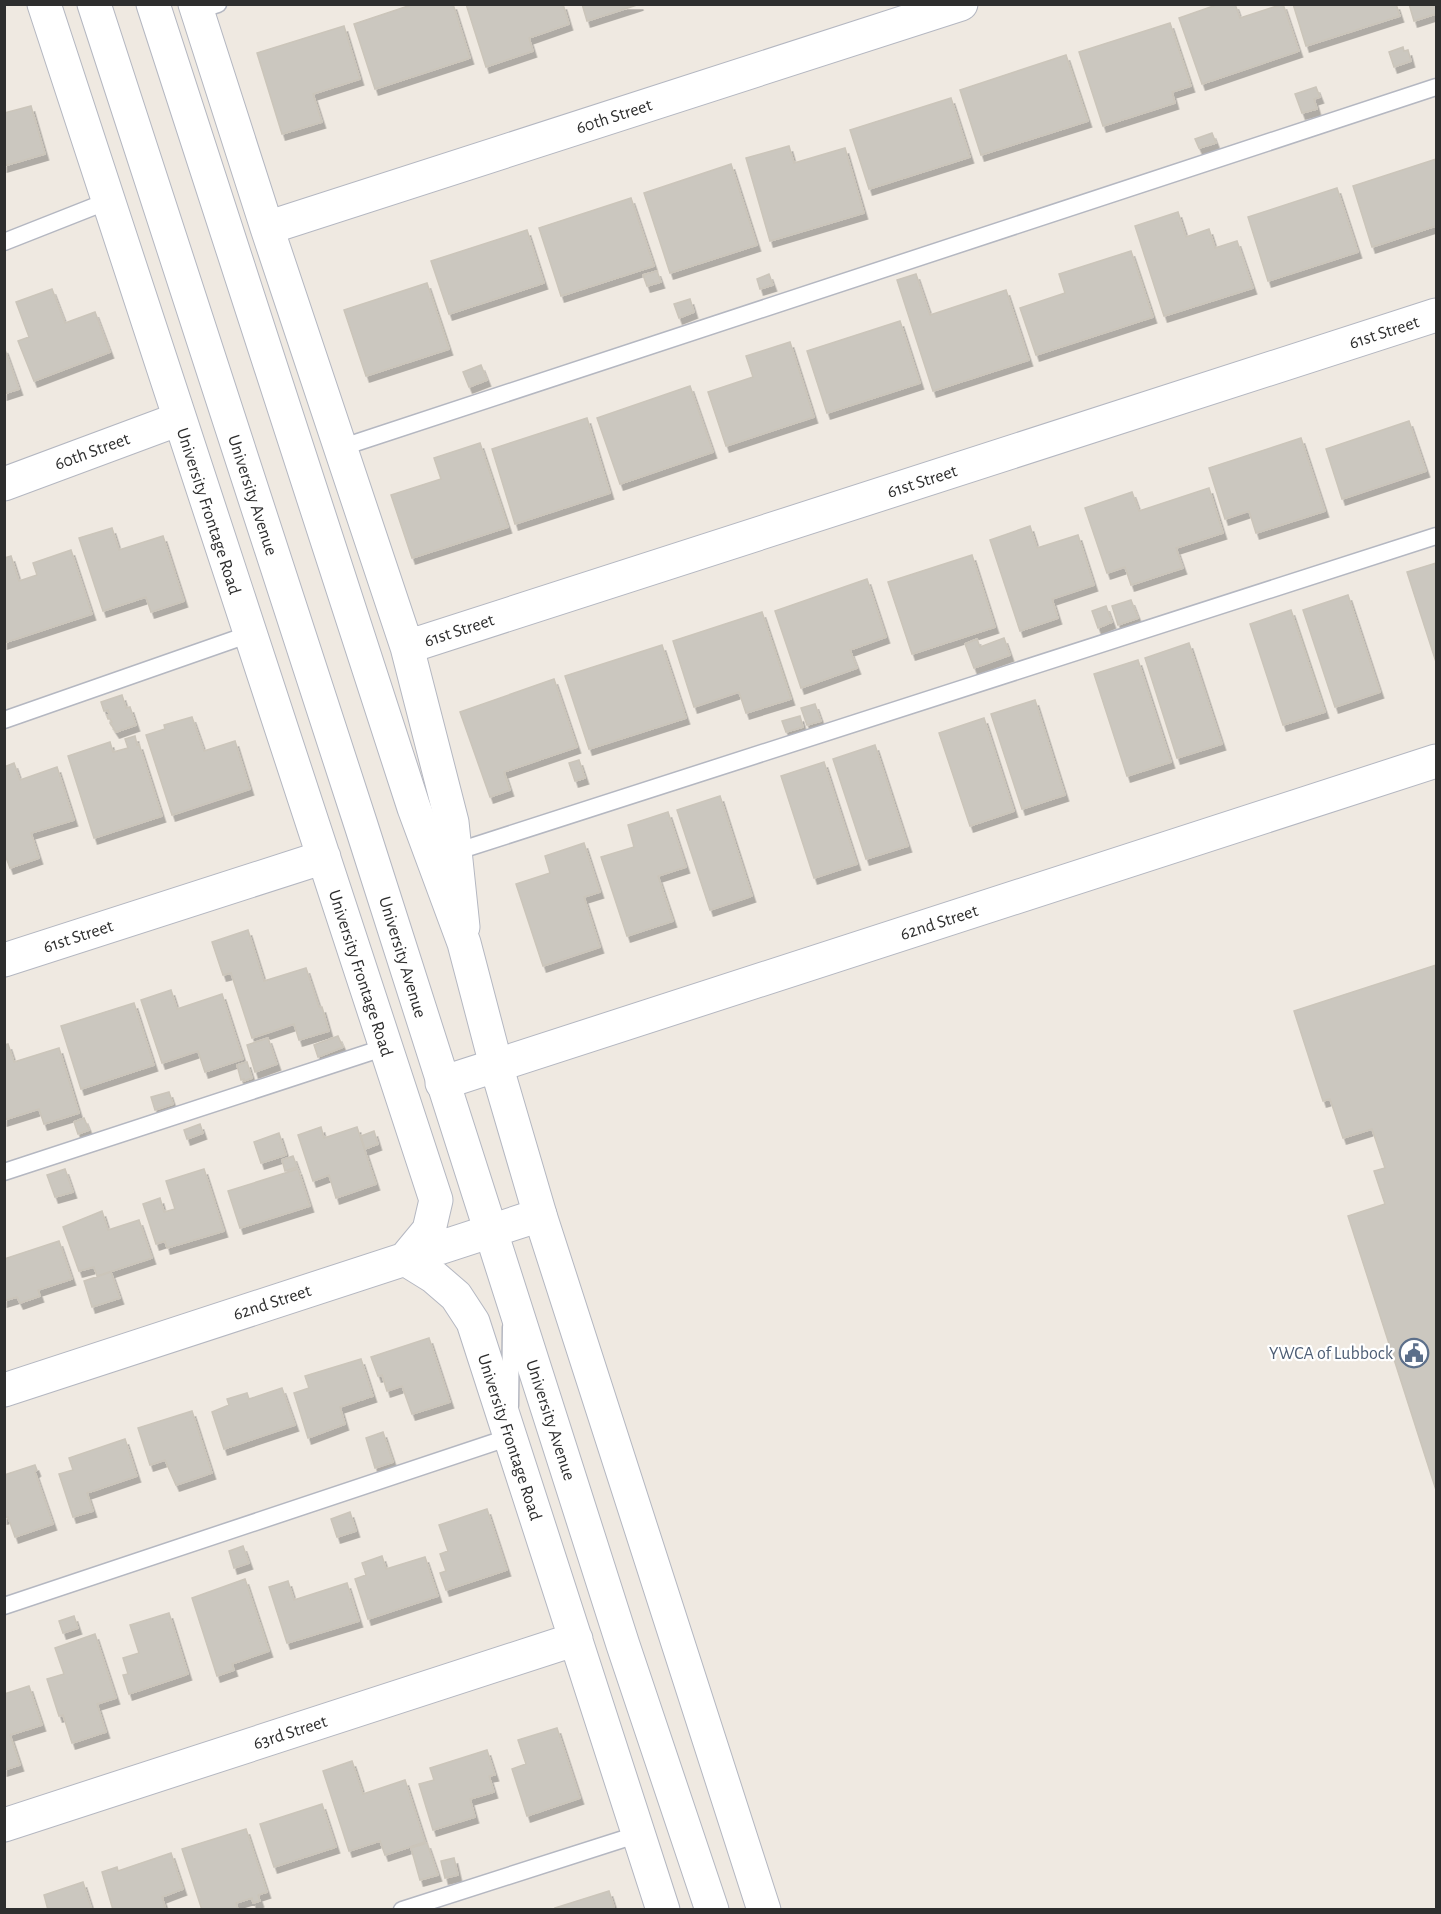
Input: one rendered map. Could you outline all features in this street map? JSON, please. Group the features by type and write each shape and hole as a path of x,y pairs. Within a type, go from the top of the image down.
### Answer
{"street":[{"name":"University Frontage Road","path":"44,4 178,419 436,1200 429,1230 405,1258 434,1277 456,1296 473,1322 663,1910"},
{"name":"University Avenue","path":"94,4 357,813 623,1645 712,1910"},
{"path":"153,4 414,808 464,943 496,1065 540,1215 764,1910"},
{"name":"60th Street","path":"267,228 961,4"},
{"path":"204,7 267,228 407,647 452,822 464,943"},
{"name":"61st Street","path":"407,647 1437,315"},
{"name":"60th Street","path":"4,484 178,419"},
{"name":"62nd Street","path":"442,1083 1437,761"},
{"name":"61st Street","path":"4,960 324,857"},
{"name":"62nd Street","path":"4,1390 540,1215"},
{"name":"63rd Street","path":"4,1825 576,1639"}],"lane":[{"path":"340,448 1437,87"},
{"path":"4,242 108,201"},
{"path":"455,852 1437,536"},
{"path":"4,720 250,634"},
{"path":"4,1172 386,1047"},
{"path":"4,1606 510,1437 511,1296"},
{"path":"402,1910 639,1834"}],"building":[{"path":"414,4 453,4 470,58 375,89 354,24"},
{"path":"466,4 563,4 569,24 529,38 533,51 486,67"},
{"path":"582,4 640,4 587,21"},
{"path":"1219,4 1235,4 1240,18 1283,4 1299,51 1202,84 1179,18"},
{"path":"1293,4 1396,4 1400,16 1306,46"},
{"path":"1409,4 1436,4 1436,14 1414,21"},
{"path":"1170,23 1191,86 1172,92 1175,103 1103,126 1079,52"},
{"path":"344,26 360,79 313,94 322,122 282,134 257,53"},
{"path":"1403,47 1404,51 1408,50 1411,61 1394,67 1389,52"},
{"path":"1066,55 1088,121 981,155 960,90"},
{"path":"1316,87 1320,97 1314,99 1317,109 1302,113 1295,94"},
{"path":"951,98 970,157 869,189 850,130"},
{"path":"31,106 45,154 4,166 4,113"},
{"path":"1212,133 1216,143 1199,148 1195,139"},
{"path":"789,146 794,163 845,148 864,213 770,241 746,158"},
{"path":"1436,159 1436,226 1372,247 1353,186"},
{"path":"731,164 757,245 670,273 644,193"},
{"path":"1337,188 1358,252 1268,281 1248,217"},
{"path":"631,198 654,266 561,296 539,228"},
{"path":"1178,212 1186,237 1209,229 1215,248 1237,241 1253,288 1164,316 1135,226"},
{"path":"527,230 544,283 449,314 431,261"},
{"path":"1131,251 1153,317 1036,355 1020,308 1065,293 1059,274"},
{"path":"657,271 661,282 647,286 643,275"},
{"path":"769,274 773,285 760,289 757,279"},
{"path":"916,274 930,315 1006,290 1029,360 933,391 897,280"},
{"path":"427,283 449,349 366,376 344,310"},
{"path":"52,289 65,323 95,312 110,352 34,381 18,341 29,337 16,302"},
{"path":"690,299 694,312 679,318 674,304"},
{"path":"900,321 920,383 827,413 807,351"},
{"path":"790,342 814,417 726,446 708,392 753,377 746,356"},
{"path":"4,347 19,389 4,394"},
{"path":"481,365 487,380 469,387 463,372"},
{"path":"690,386 713,452 620,484 597,418"},
{"path":"587,418 610,493 515,524 492,449"},
{"path":"1409,421 1426,471 1342,499 1326,449"},
{"path":"1301,438 1325,511 1256,533 1249,511 1225,519 1209,468"},
{"path":"480,443 508,527 412,558 391,495 441,479 434,458"},
{"path":"1209,488 1223,533 1176,548 1183,568 1131,585 1125,567 1107,573 1085,508 1132,492 1139,511"},
{"path":"1030,526 1037,548 1078,535 1094,585 1052,599 1058,618 1020,631 990,540"},
{"path":"112,528 119,550 163,536 184,601 151,612 146,597 103,611 79,538"},
{"path":"71,550 92,614 4,643 4,558 11,556 19,581 37,575 33,563"},
{"path":"972,555 995,627 912,654 888,582"},
{"path":"1436,563 1436,662 1407,572"},
{"path":"867,579 886,637 850,650 857,668 801,688 775,611"},
{"path":"1348,595 1380,692 1335,707 1303,610"},
{"path":"1131,600 1138,618 1118,625 1112,606"},
{"path":"1106,606 1112,622 1098,628 1092,611"},
{"path":"1291,610 1325,712 1283,725 1250,624"},
{"path":"762,612 791,699 746,713 739,692 694,707 673,641"},
{"path":"1004,638 1010,655 974,668 965,644 977,639 980,647"},
{"path":"1189,643 1222,744 1177,758 1145,658"},
{"path":"662,645 686,718 589,749 565,676"},
{"path":"1138,660 1171,762 1127,776 1094,674"},
{"path":"554,679 577,747 504,772 510,790 490,797 460,712"},
{"path":"122,695 126,708 130,707 136,725 116,732 110,723 112,722 108,719 108,710 104,711 101,702"},
{"path":"1035,700 1065,795 1022,809 991,714"},
{"path":"815,704 821,721 807,725 801,708"},
{"path":"800,716 803,727 786,732 782,721"},
{"path":"192,717 204,751 235,741 250,789 172,815 146,735 165,729 164,725"},
{"path":"984,718 1014,811 970,826 939,733"},
{"path":"135,736 162,816 94,838 68,756 110,742 113,752 128,748 125,739"},
{"path":"875,745 908,846 866,859 833,759"},
{"path":"579,760 585,778 575,781 569,763"},
{"path":"824,762 857,864 814,878 781,776"},
{"path":"14,763 20,780 57,767 74,820 31,833 39,858 10,868 4,852 4,767"},
{"path":"720,796 752,896 710,910 677,810"},
{"path":"668,812 686,867 658,876 673,921 627,936 601,857 634,847 628,825"},
{"path":"584,843 600,892 584,897 600,947 543,966 516,884 550,873 545,856"},
{"path":"248,930 264,981 306,968 329,1031 299,1040 294,1024 252,1038 231,973 223,975 212,942"},
{"name":"YWCA of Lubbock","path":"1436,965 1436,1490 1348,1216 1385,1204 1374,1171 1385,1168 1372,1129 1343,1138 1330,1099 1323,1101 1294,1011"},
{"path":"171,990 177,1009 222,994 243,1059 205,1072 198,1051 162,1063 141,1000"},
{"path":"134,1003 154,1065 81,1089 61,1026"},
{"path":"338,1036 343,1047 318,1057 314,1045"},
{"path":"268,1038 277,1064 255,1072 247,1045"},
{"path":"8,1044 14,1062 59,1048 79,1113 44,1124 39,1109 4,1120 4,1045"},
{"path":"247,1062 252,1078 244,1081 244,1079 241,1080 237,1065"},
{"path":"169,1092 173,1104 155,1110 151,1097"},
{"path":"84,1118 89,1130 78,1134 74,1122"},
{"path":"200,1124 203,1133 187,1139 184,1130"},
{"path":"321,1127 324,1138 357,1127 376,1184 336,1198 329,1175 313,1181 298,1135"},
{"path":"374,1131 378,1144 365,1149 361,1136"},
{"path":"279,1133 286,1155 261,1163 254,1142"},
{"path":"293,1156 297,1167 285,1171 282,1160"},
{"path":"65,1169 73,1192 55,1197 47,1175"},
{"path":"204,1169 224,1231 167,1248 165,1241 156,1244 143,1204 160,1198 164,1212 175,1209 166,1181"},
{"path":"298,1169 310,1206 240,1228 228,1191"},
{"path":"102,1211 108,1230 139,1220 152,1258 97,1276 94,1267 79,1271 63,1227"},
{"path":"59,1241 72,1279 38,1290 40,1296 20,1303 17,1297 4,1301 4,1259"},
{"path":"111,1272 120,1298 92,1307 84,1281"},
{"path":"429,1338 450,1402 412,1414 402,1386 387,1391 382,1375 378,1376 371,1357"},
{"path":"361,1359 373,1396 340,1407 345,1424 308,1438 294,1393 309,1388 305,1376"},
{"path":"282,1388 295,1425 224,1449 212,1412 229,1405 227,1399 247,1393 249,1399"},
{"path":"192,1411 212,1473 176,1485 165,1460 150,1465 138,1428"},
{"path":"383,1432 393,1462 375,1468 366,1438"},
{"path":"125,1439 137,1476 87,1493 93,1511 73,1517 59,1474 73,1470 69,1458"},
{"path":"35,1465 37,1470 35,1472 53,1524 15,1537 8,1517 4,1518 4,1475"},
{"path":"487,1509 507,1570 446,1590 440,1573 446,1571 440,1554 448,1551 439,1525"},
{"path":"350,1512 356,1531 337,1537 331,1519"},
{"path":"243,1546 249,1563 234,1568 229,1551"},
{"path":"382,1556 386,1569 425,1557 438,1596 368,1619 355,1579 366,1575 362,1563"},
{"path":"245,1579 269,1651 232,1664 234,1670 217,1676 192,1598"},
{"path":"288,1581 294,1600 347,1583 359,1621 287,1643 269,1587"},
{"path":"169,1613 188,1674 129,1694 123,1675 128,1674 123,1658 139,1653 130,1625"},
{"path":"74,1616 78,1628 63,1633 59,1621"},
{"path":"95,1634 116,1698 97,1704 106,1732 72,1743 63,1715 59,1716 47,1679 64,1674 55,1648"},
{"path":"29,1686 42,1725 10,1735 20,1765 4,1770 4,1694"},
{"path":"557,1728 580,1798 527,1816 512,1769 526,1764 518,1740"},
{"path":"487,1750 495,1775 489,1776 494,1792 470,1799 475,1817 433,1830 419,1784 434,1780 430,1768"},
{"path":"352,1761 363,1794 405,1780 425,1842 385,1855 380,1841 349,1851 323,1771"},
{"path":"322,1804 336,1847 274,1867 260,1824"},
{"path":"246,1829 267,1892 258,1895 260,1901 253,1903 252,1898 236,1903 238,1910 202,1910 182,1849"},
{"path":"427,1843 438,1875 420,1880 411,1848"},
{"path":"171,1853 183,1889 162,1897 166,1910 113,1910 102,1872 117,1867 118,1871"},
{"path":"454,1858 458,1875 445,1878 441,1861"},
{"path":"83,1882 92,1910 48,1910 44,1895"},
{"path":"609,1891 615,1910 556,1910 555,1908"}],"place":[{"name":"YWCA of Lubbock","path":"1414,1353"}]}
